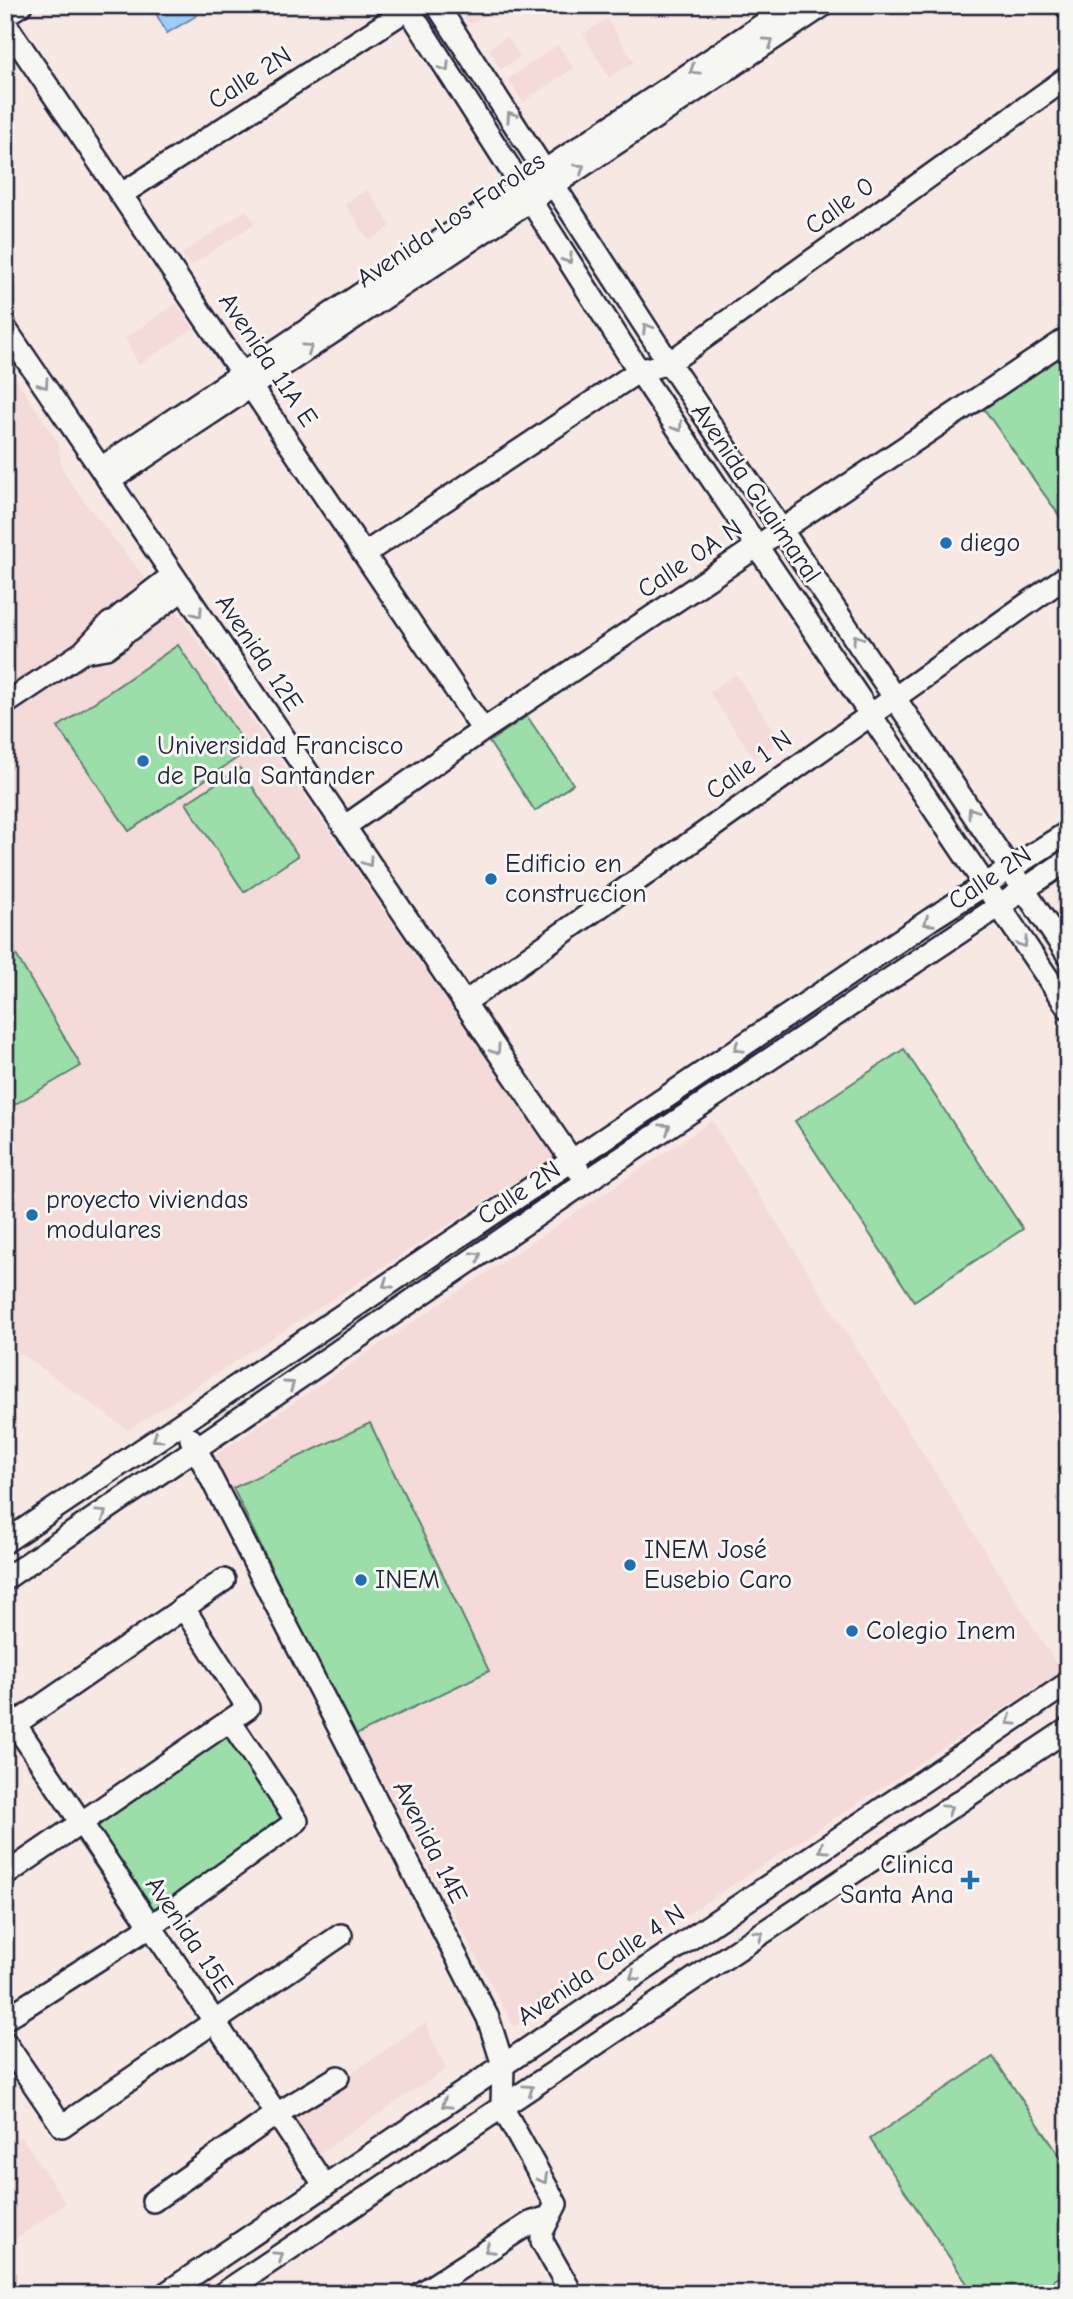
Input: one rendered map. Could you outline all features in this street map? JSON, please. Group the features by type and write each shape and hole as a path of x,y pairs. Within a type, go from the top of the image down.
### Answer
{"street":[{"path":"5,15 21,5"},
{"name":"Avenida Guaimaral","path":"437,5 669,363 1068,955"},
{"name":"Avenida Los Faroles","path":"105,474 526,193 792,5"},
{"name":"Avenida Los Faroles","path":"550,176 824,5"},
{"name":"Avenida Guaimaral","path":"410,7 639,371 1068,1008"},
{"name":"Calle 2N","path":"122,194 410,7"},
{"name":"Avenida 11A E","path":"5,23 483,730"},
{"name":"Calle 0","path":"364,554 639,371 669,363 1068,77"},
{"name":"Avenida 12E","path":"5,328 570,1160 587,1181"},
{"name":"Calle 0A N","path":"344,827 483,730 1068,338"},
{"name":"Calle 1 N","path":"464,1003 869,713 1068,575"},
{"path":"5,704 178,583"},
{"name":"Calle 2N","path":"5,1542 570,1160 1068,832"},
{"name":"Calle 2N","path":"5,1579 587,1181 1068,860"},
{"name":"Avenida 14E","path":"181,1422 197,1448 488,2018 503,2065 502,2107"},
{"path":"58,1507 75,1532"},
{"path":"10,1723 224,1580"},
{"path":"5,1875 248,1709 183,1607"},
{"name":"Avenida Calle 4 N","path":"165,2294 1068,1683"},
{"path":"5,2019 151,1926 296,1821 230,1721"},
{"name":"Avenida 15E","path":"10,1723 83,1824 275,2115 325,2186"},
{"path":"222,2294 1068,1730"},
{"path":"953,1761 974,1792"},
{"path":"698,1933 719,1962"},
{"path":"5,2042 62,2126 341,1935"},
{"path":"153,2201 275,2115 338,2077"},
{"path":"502,2107 556,2204 542,2232 542,2241 572,2294"},
{"path":"420,2294 530,2223 552,2214"}],"shaded area":[{"path":"455,5 498,5 498,6 470,25"},
{"path":"607,19 634,62 609,77 583,34"},
{"path":"507,37 520,57 501,69 489,49"},
{"path":"558,45 574,68 523,102 508,79"},
{"path":"367,189 391,226 370,241 345,204"},
{"path":"246,210 255,223 190,266 182,254"},
{"path":"176,304 194,328 139,365 125,338"},
{"name":"Universidad Francisco de Paula Santander","path":"5,363 58,442 62,469 80,496 150,584 175,608 554,1157 128,1430 5,1342"},
{"path":"736,674 780,741 754,758 709,692"},
{"name":"INEM José Eusebio Caro","path":"712,1121 1061,1671 514,2027 210,1459"},
{"path":"425,2023 446,2069 299,2167 273,2127"},
{"path":"21,2136 66,2203 5,2247 5,2146"}],"green space":[{"path":"1068,351 1068,528 984,409"},
{"path":"178,645 249,750 129,831 58,727"},
{"path":"527,716 573,784 535,811 489,742"},
{"path":"240,768 298,856 244,892 186,803"},
{"path":"5,936 81,1066 5,1110"},
{"path":"904,1049 1023,1229 914,1301 795,1121"},
{"name":"INEM","path":"370,1423 489,1671 352,1737 233,1488"},
{"path":"232,1728 290,1818 134,1922 74,1835"},
{"path":"993,2057 1068,2168 1068,2271 1034,2294 974,2294 870,2139"}],"water":[{"path":"162,5 189,5 196,16 167,33 154,10"}],"place":[{"name":"diego","path":"946,543"},
{"name":"Universidad Francisco de Paula Santander","path":"143,761"},
{"name":"Edificio en construccion","path":"491,879"},
{"name":"proyecto viviendas modulares","path":"32,1215"},
{"name":"INEM José Eusebio Caro","path":"630,1565"},
{"name":"INEM","path":"361,1580"},
{"name":"Colegio Inem","path":"852,1631"},
{"name":"Clinica Santa Ana","path":"970,1880"}]}
